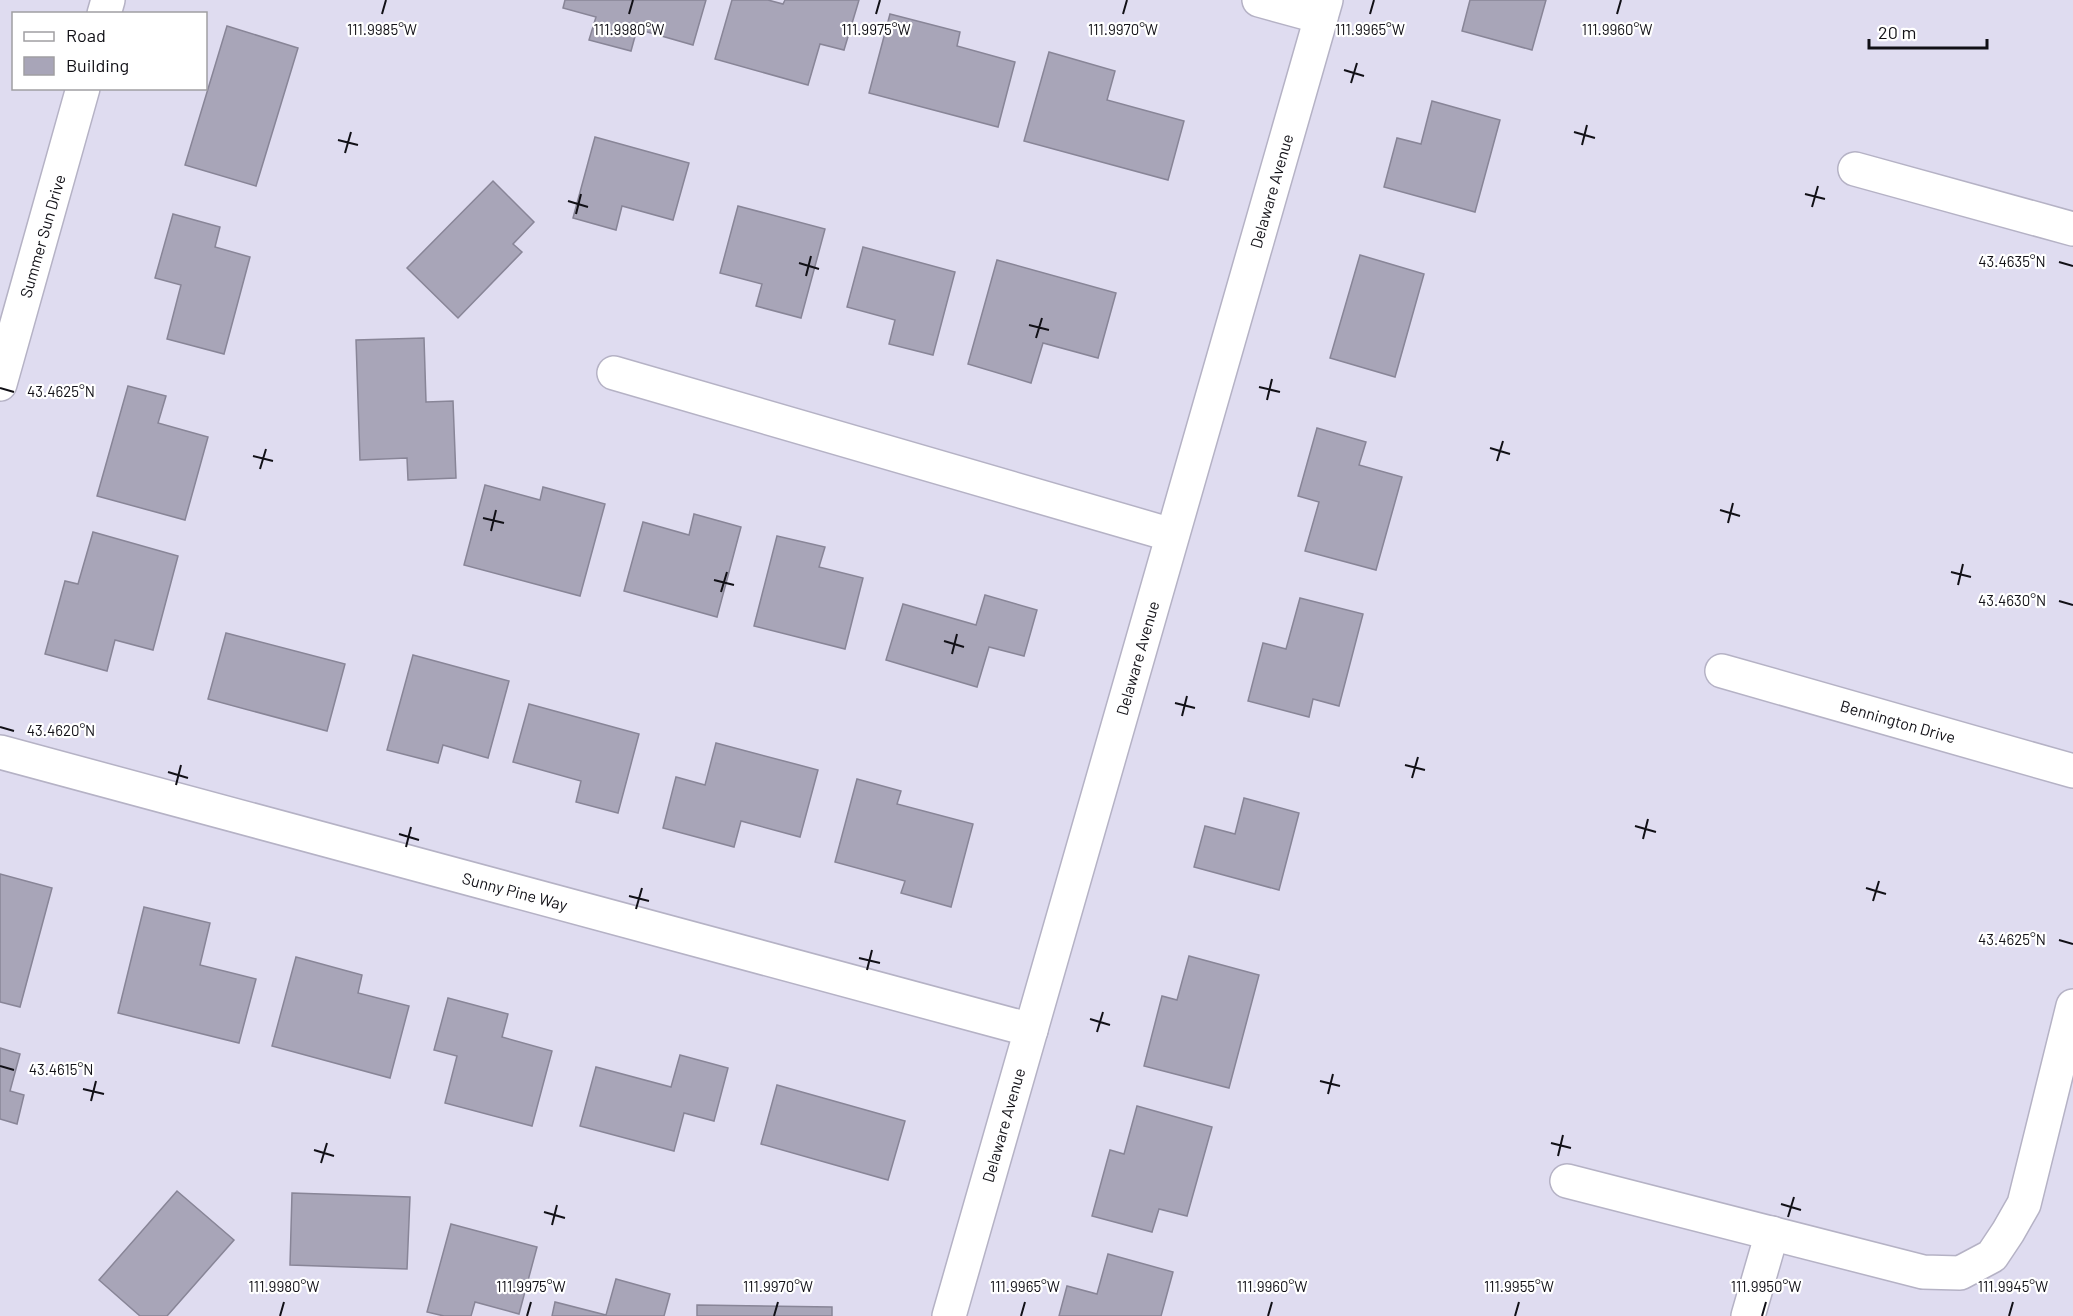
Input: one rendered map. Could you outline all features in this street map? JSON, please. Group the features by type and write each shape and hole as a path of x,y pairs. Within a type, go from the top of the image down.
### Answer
{"street":[{"path":"1259,0 1323,8"},
{"name":"Delaware Avenue","path":"950,1316 1323,8"},
{"name":"Summer Sun Drive","path":"0,384 82,90"},
{"path":"1855,169 2073,229"},
{"path":"614,373 1172,536"},
{"name":"Bennington Drive","path":"1722,671 2073,771"},
{"name":"Sunny Pine Way","path":"0,752 1031,1030"},
{"path":"1568,1181 1923,1272 1960,1274 1992,1256 2024,1204 2073,1006"},
{"path":"1748,1316 1772,1233"}],"building":[{"path":"565,0 706,0 693,45 637,29 631,51 589,40 596,17 563,8"},
{"path":"732,0 768,0 783,4 785,0 859,0 844,50 820,44 808,85 715,59"},
{"path":"1470,0 1546,0 1532,50 1462,31"},
{"path":"890,14 960,32 957,46 1015,62 998,127 869,93"},
{"path":"227,26 298,48 256,186 185,165"},
{"path":"1049,52 1115,71 1107,100 1184,121 1168,180 1024,141"},
{"path":"1432,101 1500,120 1475,212 1384,187 1397,138 1421,144"},
{"path":"595,137 689,163 673,220 622,206 616,230 573,218"},
{"path":"493,181 534,222 513,244 522,252 458,318 407,268"},
{"path":"738,206 825,229 801,318 756,306 762,284 720,273"},
{"path":"173,214 220,227 215,247 250,257 224,354 167,339 181,285 155,278"},
{"path":"863,247 955,272 933,355 889,344 895,320 847,307"},
{"path":"1360,255 1424,274 1395,377 1330,358"},
{"path":"997,260 1116,293 1098,358 1043,343 1031,383 968,364"},
{"path":"424,338 426,402 453,401 456,478 408,480 407,458 360,460 356,340"},
{"path":"128,386 166,396 158,423 208,437 185,520 97,496"},
{"path":"1317,428 1366,442 1359,465 1402,477 1376,570 1305,551 1319,502 1298,496"},
{"path":"485,485 540,500 543,487 605,504 580,596 464,565"},
{"path":"694,514 741,527 717,617 624,591 643,522 689,535"},
{"path":"93,532 178,556 153,650 115,640 107,671 45,654 65,581 78,584"},
{"path":"777,536 825,547 819,567 863,578 845,649 754,626"},
{"path":"985,595 1037,610 1024,656 989,647 977,687 886,660 903,604 976,625"},
{"path":"1300,598 1363,614 1339,706 1313,699 1309,717 1248,701 1263,643 1286,649"},
{"path":"226,633 345,664 327,731 208,699"},
{"path":"413,655 509,681 488,758 443,745 438,763 387,750"},
{"path":"529,704 639,734 618,813 576,802 581,781 513,762"},
{"path":"716,743 818,770 800,837 741,821 734,847 663,828 676,777 705,785"},
{"path":"857,779 901,791 897,804 973,824 951,907 901,893 905,881 835,862"},
{"path":"1244,798 1299,813 1279,890 1194,867 1205,826 1235,834"},
{"path":"0,874 52,888 20,1007 0,1002"},
{"path":"144,907 210,923 200,965 256,979 239,1043 118,1013"},
{"path":"1189,956 1259,975 1229,1088 1144,1066 1162,996 1177,1000"},
{"path":"296,957 362,975 358,993 409,1006 390,1078 272,1046"},
{"path":"448,998 508,1014 502,1037 552,1051 532,1126 445,1103 457,1056 434,1050"},
{"path":"0,1048 20,1054 10,1091 24,1095 17,1124 0,1119"},
{"path":"680,1055 728,1068 714,1121 684,1113 674,1151 580,1126 596,1067 671,1087"},
{"path":"777,1085 905,1121 888,1180 761,1144"},
{"path":"1137,1106 1212,1127 1187,1216 1159,1209 1152,1232 1092,1216 1110,1150 1124,1154"},
{"path":"177,1191 234,1240 167,1316 140,1316 99,1280"},
{"path":"292,1193 410,1197 407,1269 290,1265"},
{"path":"451,1224 537,1247 519,1314 475,1302 471,1316 444,1316 427,1312"},
{"path":"1108,1254 1173,1272 1161,1316 1059,1316 1067,1286 1097,1294"},
{"path":"616,1279 670,1294 664,1316 552,1316 555,1302 606,1315"},
{"path":"697,1305 832,1307 832,1316 697,1316"}]}
